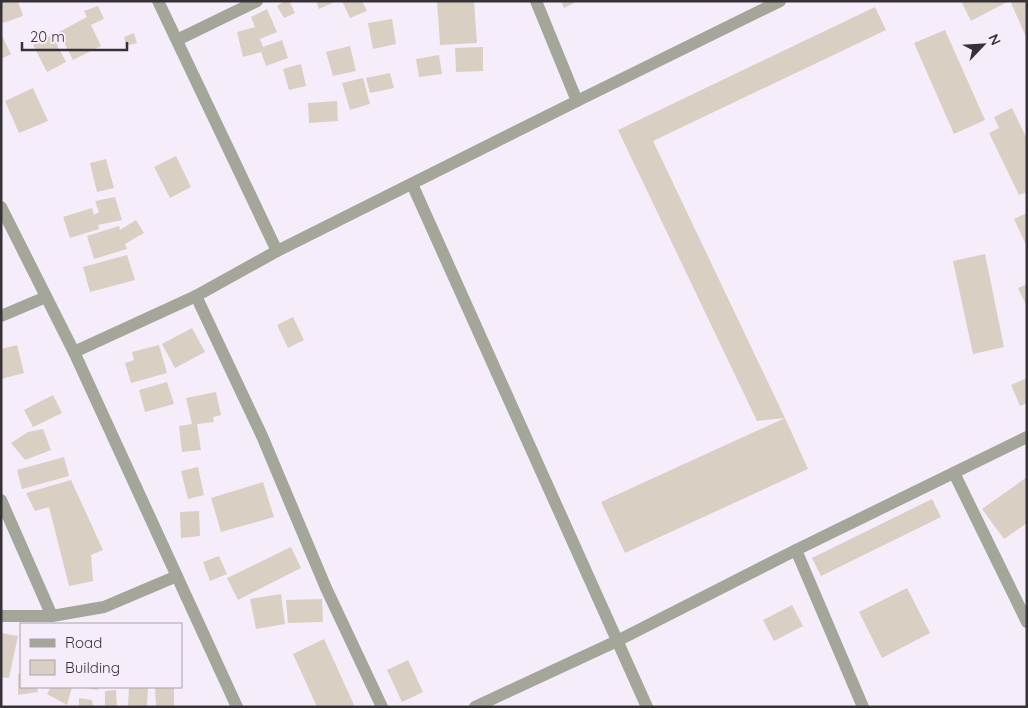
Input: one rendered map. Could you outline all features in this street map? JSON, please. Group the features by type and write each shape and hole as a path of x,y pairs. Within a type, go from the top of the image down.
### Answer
{"street":[{"path":"158,1 277,251"},
{"path":"176,40 257,1"},
{"path":"536,1 577,101"},
{"path":"74,352 196,296 277,251 780,1"},
{"path":"412,184 646,707"},
{"path":"1,207 74,352 236,707"},
{"path":"196,296 262,436 326,588 382,707"},
{"path":"1,316 46,297"},
{"path":"482,705 617,641 796,550 1027,437"},
{"path":"954,473 1027,622"},
{"path":"1,500 52,616"},
{"path":"796,550 863,707"},
{"path":"1,616 52,616 104,607 177,576"}],"building":[{"path":"1,1 18,1 23,16 3,23 1,20"},
{"path":"285,1 289,1 295,13 284,18 277,6"},
{"path":"316,1 337,1 319,9"},
{"path":"342,1 362,1 367,11 350,18"},
{"path":"437,1 474,1 477,43 440,45"},
{"path":"561,1 578,1 564,8"},
{"path":"961,1 1009,1 971,21"},
{"path":"1014,1 1027,1 1027,39 1011,3"},
{"path":"98,6 104,19 91,25 101,46 73,60 59,32 87,17 84,11"},
{"path":"875,7 886,30 653,141 785,418 757,421 618,130"},
{"path":"267,9 277,32 260,39 263,47 282,40 288,58 266,66 261,52 243,57 237,32 255,27 251,17"},
{"path":"392,19 396,44 373,49 368,23"},
{"path":"945,30 985,120 954,134 914,43"},
{"path":"134,33 137,43 126,46 124,37"},
{"path":"1,34 11,54 1,59"},
{"path":"52,35 66,62 47,72 33,45"},
{"path":"350,46 356,71 333,76 326,52"},
{"path":"483,47 483,71 456,72 455,48"},
{"path":"439,55 442,74 419,77 416,59"},
{"path":"301,64 306,86 289,90 283,69"},
{"path":"390,73 394,88 370,93 366,78"},
{"path":"363,78 370,104 350,110 342,83"},
{"path":"33,88 48,121 19,133 5,101"},
{"path":"337,101 338,121 309,123 308,103"},
{"path":"1012,108 1027,139 1027,192 1019,195 989,133 999,128 994,117"},
{"path":"176,156 191,187 170,198 154,167"},
{"path":"106,159 114,188 97,192 90,163"},
{"path":"115,197 122,220 98,225 99,229 70,238 63,217 92,208 94,215 99,212 95,201"},
{"path":"1027,213 1027,247 1014,219"},
{"path":"136,220 144,233 125,244 127,249 94,259 87,236 119,226 120,230"},
{"path":"985,254 1004,347 973,354 953,261"},
{"path":"127,255 135,280 90,292 83,267"},
{"path":"1027,284 1027,307 1018,288"},
{"path":"293,317 304,340 288,348 277,325"},
{"path":"192,328 205,352 175,368 162,344"},
{"path":"17,345 24,373 1,379 1,349"},
{"path":"159,345 167,373 131,383 125,363 134,360 132,352"},
{"path":"1027,378 1027,403 1020,406 1011,385"},
{"path":"167,382 174,404 145,412 139,390"},
{"path":"216,392 221,415 213,417 214,422 197,424 201,450 182,452 179,426 192,424 186,398"},
{"path":"53,395 62,413 33,427 24,410"},
{"path":"785,418 808,469 625,553 601,502"},
{"path":"43,429 51,450 25,460 11,443 28,432"},
{"path":"64,457 69,476 22,489 17,470"},
{"path":"198,467 204,495 188,499 181,471"},
{"path":"1027,477 1027,523 1004,539 982,509"},
{"path":"71,480 103,550 91,555 93,581 69,586 49,507 35,511 26,493"},
{"path":"263,482 274,517 221,532 211,498"},
{"path":"932,499 941,517 821,576 812,558"},
{"path":"199,511 200,536 181,538 180,512"},
{"path":"291,547 301,568 238,600 227,578"},
{"path":"219,556 227,574 210,581 203,562"},
{"path":"907,588 930,633 882,658 859,612"},
{"path":"281,594 285,624 256,629 250,599"},
{"path":"322,599 323,622 288,623 286,600"},
{"path":"792,605 803,626 774,641 763,620"},
{"path":"1,633 18,636 9,678 1,677"},
{"path":"324,639 354,705 350,707 317,707 293,654"},
{"path":"408,660 423,692 402,702 387,670"},
{"path":"20,673 20,688 37,688 38,692 18,695 18,674"},
{"path":"50,688 72,688 67,705 47,694"},
{"path":"129,688 148,688 147,707 128,707"},
{"path":"155,688 174,688 174,707 156,707"},
{"path":"116,690 117,707 105,707 105,691"},
{"path":"79,698 92,700 93,707 79,707"}]}
